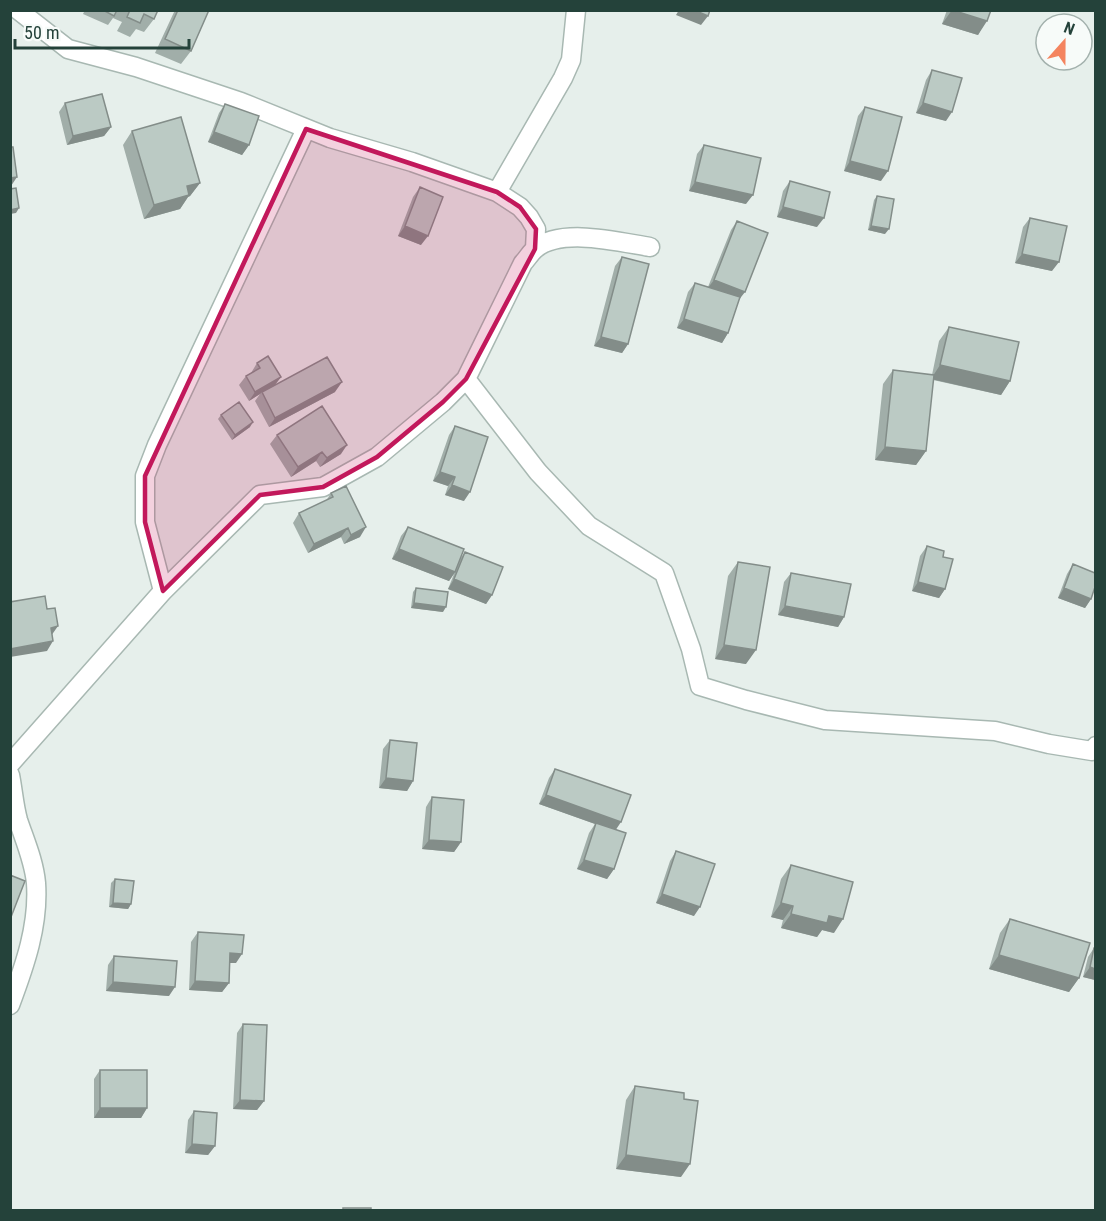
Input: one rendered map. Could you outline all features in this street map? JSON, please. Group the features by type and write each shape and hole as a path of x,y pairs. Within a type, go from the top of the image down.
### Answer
{"street":[{"path":"18,10 68,49 136,67 230,99 330,138 412,162 497,192 520,207 529,217 536,229 535,249"},
{"path":"497,192 571,60 576,10"},
{"path":"163,591 145,522 145,476 157,445 306,129"},
{"path":"10,764 163,591 260,495 323,487 377,457 443,402 466,379 523,263 535,249 548,241 580,237 650,246"},
{"path":"466,379 538,472 589,526 664,573 691,650 700,686 825,720 995,731 1092,752 1095,746"},
{"path":"10,775 18,819 30,851 36,882 36,918 24,968 10,1005"}],"highlighted area":[{"path":"306,129 497,192 520,207 536,229 535,249 466,379 443,402 377,457 323,487 260,495 163,591 145,522 145,476"}],"building":[{"path":"103,10 117,10 114,16"},
{"path":"130,10 158,10 154,19 144,14 140,23 127,17"},
{"path":"178,10 209,10 191,51 165,39"},
{"path":"694,10 710,10 708,16"},
{"path":"952,10 991,10 987,21"},
{"path":"932,70 962,78 952,112 923,103"},
{"path":"102,94 111,127 73,136 65,103"},
{"path":"225,104 259,116 249,145 214,132"},
{"path":"865,107 902,117 888,171 850,161"},
{"path":"181,117 200,183 187,186 189,195 154,205 132,131"},
{"path":"704,145 761,158 753,195 695,182"},
{"path":"10,147 13,147 17,177 10,178"},
{"path":"790,181 830,192 824,218 783,207"},
{"path":"420,187 443,197 428,236 405,226"},
{"path":"16,188 19,208 10,210 10,189"},
{"path":"877,196 894,199 889,229 871,226"},
{"path":"1030,218 1067,226 1059,262 1022,254"},
{"path":"737,221 768,233 745,292 714,280"},
{"path":"622,257 649,264 628,344 601,337"},
{"path":"695,283 740,297 728,333 684,319"},
{"path":"949,327 1019,342 1010,381 940,365"},
{"path":"268,356 281,377 255,392 246,376 260,368 257,363"},
{"path":"327,357 342,382 275,418 262,392"},
{"path":"893,370 934,375 926,451 885,447"},
{"path":"239,402 253,422 235,435 221,415"},
{"path":"322,406 347,445 327,458 322,452 298,467 277,435"},
{"path":"455,426 488,437 470,492 452,485 455,477 440,472"},
{"path":"346,486 366,527 351,535 348,528 314,544 299,513 333,497 331,493"},
{"path":"408,527 464,549 455,572 399,549"},
{"path":"927,546 944,551 943,557 953,559 945,589 918,582"},
{"path":"465,552 503,567 492,595 454,579"},
{"path":"738,562 770,567 756,650 724,645"},
{"path":"1073,564 1095,573 1095,587 1091,599 1064,588"},
{"path":"791,573 851,584 844,617 785,606"},
{"path":"416,588 448,592 446,607 414,603"},
{"path":"45,596 47,609 55,608 58,626 51,628 53,641 10,649 10,602"},
{"path":"390,740 417,743 413,781 386,778"},
{"path":"555,769 631,795 621,822 546,795"},
{"path":"432,797 464,800 461,842 429,840"},
{"path":"596,823 626,833 614,869 584,860"},
{"path":"676,851 715,864 700,907 662,894"},
{"path":"791,865 853,882 843,919 829,916 827,923 791,914 793,906 781,903"},
{"path":"10,875 25,881 11,917 10,917"},
{"path":"115,879 134,881 131,904 113,903"},
{"path":"1010,919 1090,943 1079,978 999,955"},
{"path":"198,932 244,935 242,954 230,953 229,983 195,981"},
{"path":"1095,948 1095,969 1090,967"},
{"path":"114,956 177,961 175,987 113,982"},
{"path":"243,1024 267,1025 264,1101 240,1100"},
{"path":"100,1070 147,1070 147,1108 100,1108"},
{"path":"635,1086 684,1093 684,1099 698,1101 690,1164 626,1155"},
{"path":"194,1111 217,1113 215,1146 192,1144"},
{"path":"343,1208 371,1208 371,1210 343,1210"}]}
